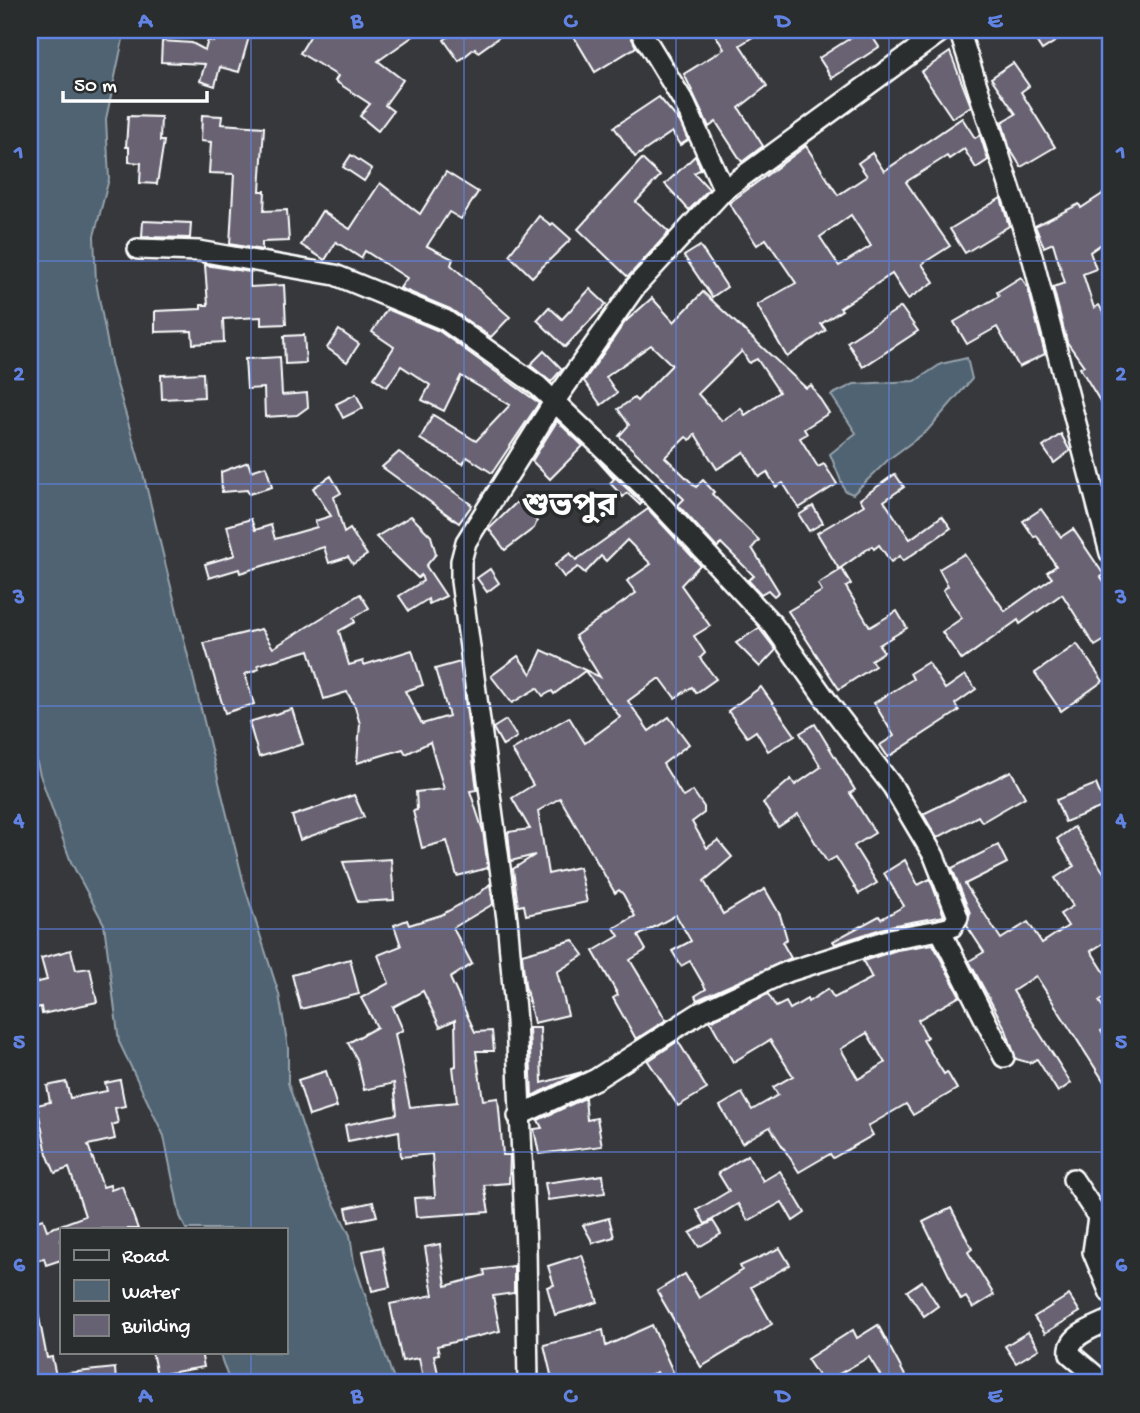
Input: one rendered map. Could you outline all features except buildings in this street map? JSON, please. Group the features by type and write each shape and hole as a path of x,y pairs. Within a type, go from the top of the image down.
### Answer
{"street":[{"path":"640,30 685,104 724,190"},
{"path":"528,1383 526,1247 518,1116 516,1021 507,919 461,561 466,542 554,402 635,287 724,190 943,30"},
{"path":"959,30 1032,256 1110,553"},
{"path":"138,249 199,251 335,275 444,320 515,368 646,489 773,625 893,787 934,856 958,917 952,927 894,938 784,973 701,1012 596,1079 518,1116"},
{"path":"940,930 1004,1057"},
{"path":"1073,1179 1098,1217 1093,1252 1110,1293"},
{"path":"1104,1383 1070,1354 1069,1346 1073,1339 1110,1320"}],"water":[{"path":"30,30 125,30 106,119 109,179 94,236 96,282 112,367 144,477 245,888 279,994 288,1048 288,1083 318,1172 350,1235 354,1262 395,1383 230,1383 220,1354 287,1354 287,1228 186,1228 180,1216 164,1136 119,1042 104,924 71,862 40,775 30,735"},
{"path":"967,358 972,379 927,431 889,459 853,494 845,491 830,454 856,433 831,395 854,384 915,381 941,364"}],"district":[{"name":"শুভপুর","path":"569,509"}]}
